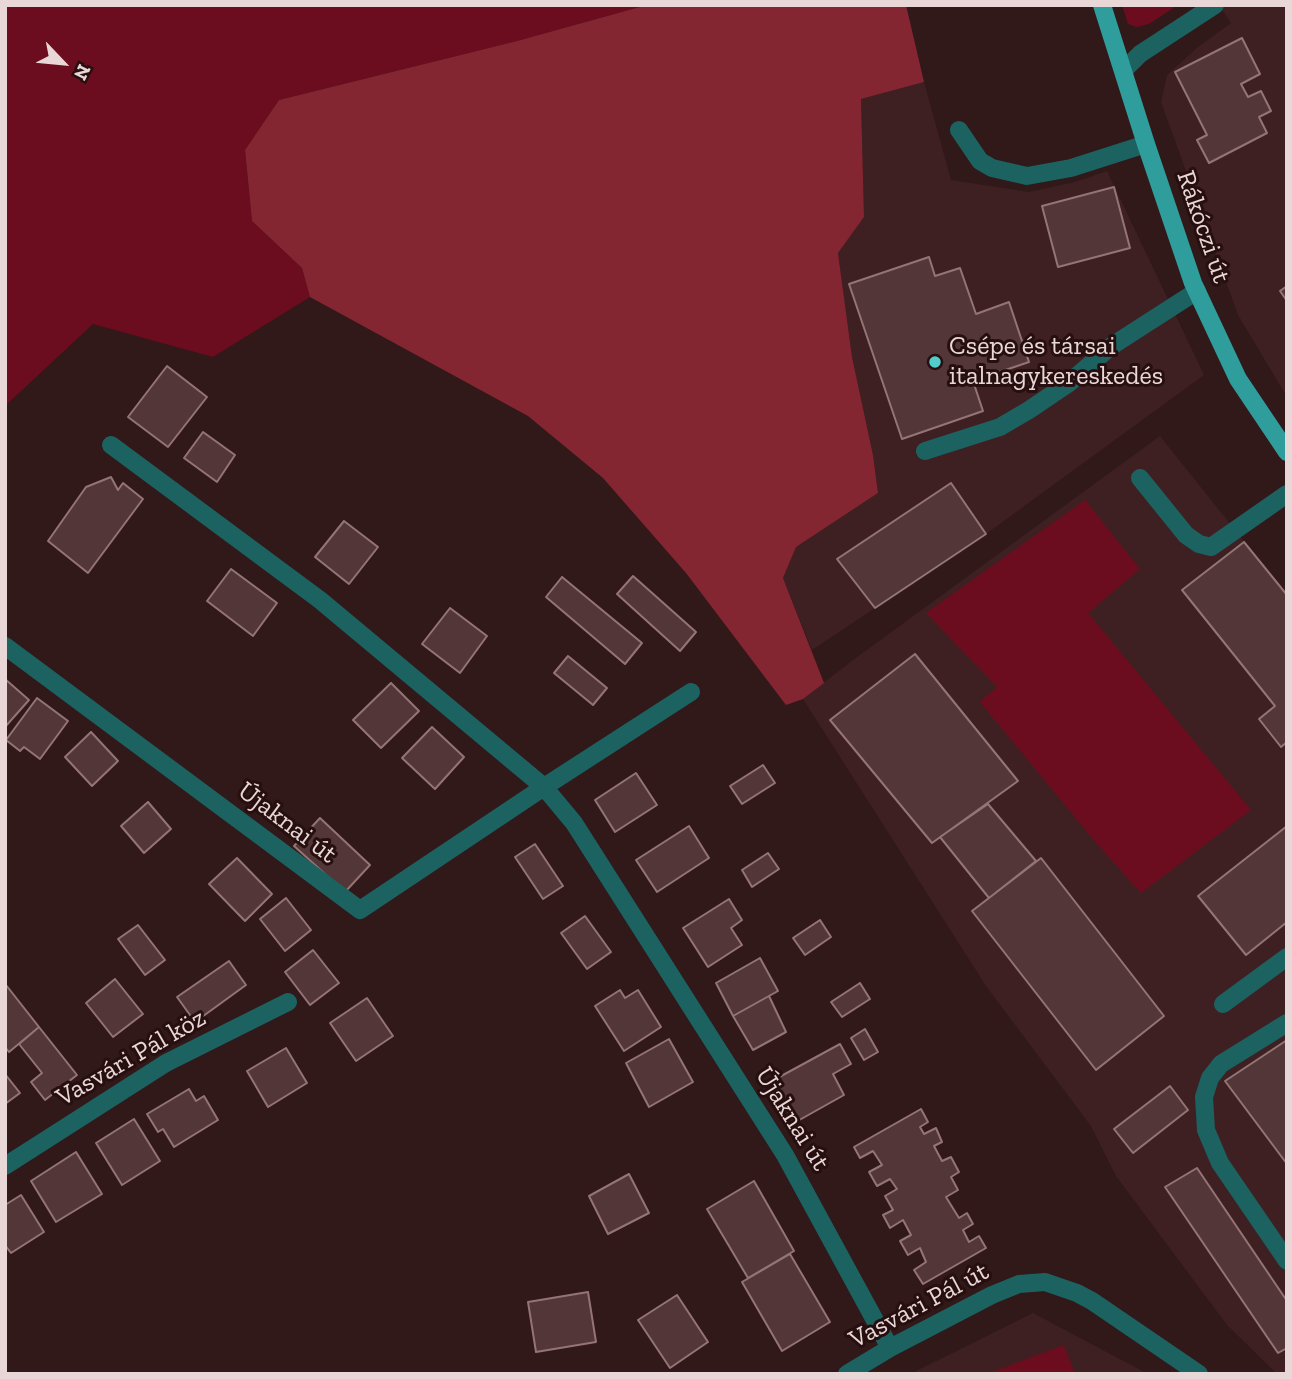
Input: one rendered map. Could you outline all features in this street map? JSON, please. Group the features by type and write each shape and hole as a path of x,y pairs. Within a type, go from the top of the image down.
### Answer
{"main road":[{"name":"Rákóczi út","path":"1102,5 1197,291 1238,379 1287,452"}],"street":[{"path":"1124,71 1140,54 1215,5"},
{"path":"959,130 979,161 992,168 1027,176 1071,168 1146,144"},
{"path":"925,451 1000,427 1029,410 1069,383 1110,347 1197,291"},
{"name":"Újaknai út","path":"111,445 320,600 544,787 574,823 785,1155 890,1348"},
{"path":"1140,478 1186,536 1211,547 1287,494"},
{"name":"Újaknai út","path":"5,646 360,910 691,692"},
{"path":"1223,1004 1287,957"},
{"name":"Vasvári Pál köz","path":"5,1166 166,1063 288,1002"},
{"path":"1287,1023 1221,1064 1210,1079 1203,1097 1206,1130 1220,1163 1287,1261"},
{"name":"Vasvári Pál út","path":"848,1374 890,1348 992,1295 1019,1284 1045,1282 1092,1301 1199,1374"}],"shaded area":[{"path":"5,5 647,5 517,41 279,100 245,150 252,221 302,268 310,297 213,357 93,324 5,406"},
{"path":"647,5 906,5 924,82 861,99 864,217 838,253 852,357 873,455 878,493 796,547 783,578 824,683 803,699 786,705 686,573 603,478 528,416 310,297 302,268 252,221 245,150 279,100 517,41"},
{"path":"1122,5 1178,5 1149,24 1137,27 1128,24"},
{"path":"1219,5 1287,5 1287,397 1238,315 1161,102 1167,75 1198,47 1231,23"},
{"path":"924,82 951,180 1029,192 1075,182 1107,171 1204,375 986,534 812,650 783,578 796,547 878,493 873,455 852,357 838,253 864,217 861,99"},
{"path":"1160,436 1287,595 1287,1374 1277,1374 1227,1325 1116,1176 1091,1126 986,986 803,699"},
{"path":"1085,500 1140,569 1088,613 1251,810 1141,893 980,702 997,687 926,613"},
{"path":"1033,1313 1148,1374 910,1374"},
{"path":"1064,1345 1075,1374 986,1374"}],"building":[{"path":"1242,38 1260,74 1241,84 1248,97 1261,91 1271,111 1259,117 1267,133 1209,163 1197,140 1207,135 1175,72"},
{"path":"1114,187 1130,248 1058,267 1042,206"},
{"path":"929,257 935,276 960,268 976,314 1009,302 1029,362 973,381 983,411 902,439 849,284"},
{"path":"1287,286 1287,301 1280,291"},
{"path":"167,366 207,397 168,447 128,417"},
{"path":"203,432 235,455 217,482 184,458"},
{"path":"111,477 118,490 123,483 143,499 88,573 48,541 86,487"},
{"path":"951,483 986,534 875,608 837,559"},
{"path":"344,521 378,547 349,584 315,557"},
{"path":"1244,542 1287,595 1287,742 1281,747 1259,719 1275,706 1182,590"},
{"path":"231,569 277,603 253,636 207,601"},
{"path":"633,576 696,632 680,651 617,594"},
{"path":"562,577 642,643 625,664 546,597"},
{"path":"450,608 487,636 460,673 422,644"},
{"path":"915,654 1018,781 932,843 830,720"},
{"path":"568,656 607,688 593,705 554,673"},
{"path":"5,679 29,700 5,727"},
{"path":"391,683 419,711 381,748 353,720"},
{"path":"37,698 68,721 40,759 24,747 20,751 6,740"},
{"path":"432,727 464,757 435,789 402,758"},
{"path":"91,732 118,761 92,786 65,757"},
{"path":"763,765 775,783 742,804 730,786"},
{"path":"636,773 657,805 615,832 595,800"},
{"path":"148,802 171,829 144,853 121,826"},
{"path":"988,804 1036,861 989,898 940,837"},
{"path":"320,818 370,865 345,892 294,846"},
{"path":"689,826 709,858 657,892 636,860"},
{"path":"1287,826 1287,922 1246,955 1198,896"},
{"path":"535,844 563,886 543,899 515,857"},
{"path":"768,853 779,869 752,887 742,870"},
{"path":"237,858 272,894 245,921 209,884"},
{"path":"1041,858 1164,1016 1096,1070 972,911"},
{"path":"286,898 311,930 285,951 260,919"},
{"path":"729,899 742,920 731,928 742,945 708,967 683,928"},
{"path":"585,916 611,952 587,969 561,933"},
{"path":"820,920 831,937 805,955 793,938"},
{"path":"138,925 165,960 145,975 118,939"},
{"path":"313,950 339,983 310,1005 285,972"},
{"path":"760,958 778,991 733,1016 716,983"},
{"path":"229,961 246,985 195,1022 177,997"},
{"path":"115,979 143,1014 113,1037 86,1003"},
{"path":"860,983 870,999 842,1017 831,1002"},
{"path":"6,985 39,1027 9,1052 5,1047"},
{"path":"620,990 625,998 638,990 661,1027 624,1051 595,1006"},
{"path":"769,996 786,1032 753,1050 733,1016"},
{"path":"367,998 393,1036 356,1061 330,1023"},
{"path":"39,1027 77,1075 45,1100 31,1082 42,1073 19,1044"},
{"path":"865,1029 878,1052 864,1060 851,1038"},
{"path":"669,1039 693,1082 649,1107 626,1063"},
{"path":"1287,1040 1287,1164 1225,1081"},
{"path":"840,1044 851,1064 833,1074 844,1095 794,1123 772,1081"},
{"path":"286,1048 307,1083 268,1107 247,1071"},
{"path":"5,1074 20,1093 5,1104"},
{"path":"1170,1086 1188,1110 1133,1153 1114,1129"},
{"path":"189,1089 196,1101 204,1096 218,1120 174,1147 163,1129 158,1132 147,1114"},
{"path":"921,1109 928,1122 920,1127 924,1134 936,1128 942,1142 934,1146 942,1161 951,1157 959,1172 951,1177 958,1190 946,1197 959,1218 967,1213 973,1224 963,1230 969,1242 979,1236 986,1248 923,1284 914,1270 926,1262 920,1248 908,1255 900,1241 911,1235 903,1220 890,1228 883,1215 893,1210 885,1196 897,1189 890,1179 877,1186 869,1172 882,1165 873,1151 860,1158 854,1147"},
{"path":"134,1119 160,1161 122,1185 96,1143"},
{"path":"76,1152 102,1194 56,1222 31,1181"},
{"path":"1197,1168 1287,1301 1287,1348 1278,1353 1165,1187"},
{"path":"629,1174 649,1213 608,1234 589,1196"},
{"path":"754,1181 794,1251 748,1278 707,1209"},
{"path":"21,1195 44,1232 11,1253 5,1245 5,1205"},
{"path":"790,1254 830,1322 782,1351 742,1282"},
{"path":"588,1292 596,1342 536,1352 528,1302"},
{"path":"677,1295 708,1342 670,1368 638,1320"}],"place":[{"name":"Csépe és társai italnagykereskedés","path":"935,362"}]}
